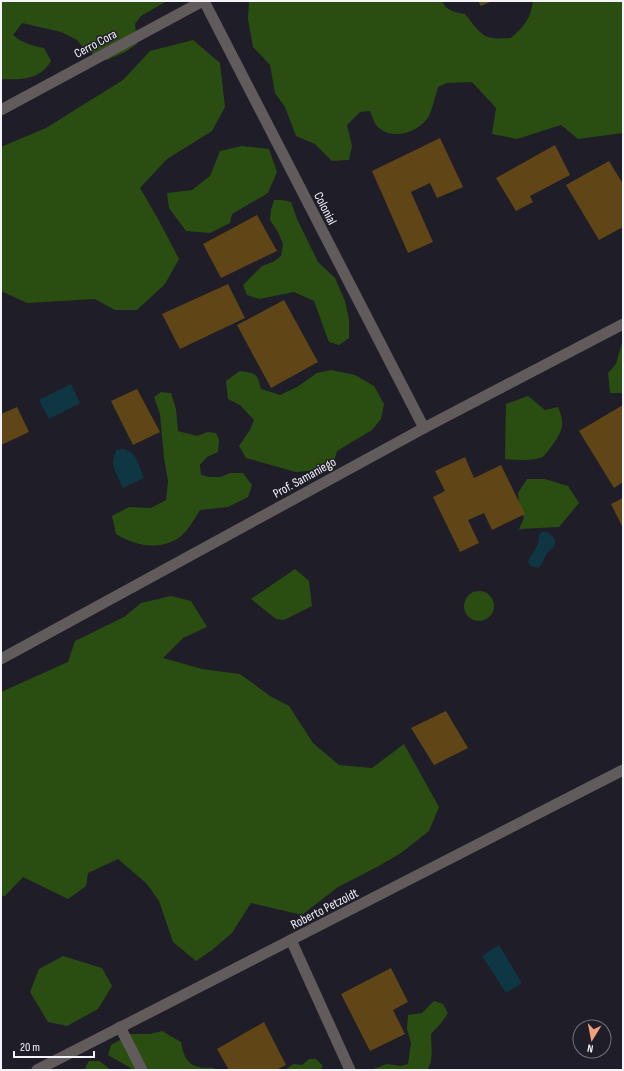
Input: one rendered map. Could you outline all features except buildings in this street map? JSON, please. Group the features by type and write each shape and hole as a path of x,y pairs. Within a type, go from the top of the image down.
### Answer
{"street":[{"name":"Cerro Cora","path":"1,110 203,1"},
{"name":"Colonial","path":"203,1 424,428"},
{"name":"Prof. Samaniego","path":"1,658 424,428 623,324"},
{"name":"Roberto Petzoldt","path":"37,1070 623,770"},
{"path":"291,940 350,1070"},
{"path":"120,1027 142,1070"}],"green space":[{"path":"1,1 167,1 141,16 135,24 137,44 125,52 107,60 85,50 77,40 61,32 22,23 13,35 28,44 44,48 51,61 41,72 29,78 1,79"},
{"path":"249,1 442,1 448,9 465,14 484,35 494,38 511,38 523,26 528,18 533,1 623,1 623,133 578,139 561,125 517,139 492,134 496,108 472,82 447,83 438,87 429,117 416,129 409,132 402,134 388,133 376,125 370,111 360,112 347,125 352,146 349,160 332,161 315,144 296,136 285,107 275,93 270,65 253,47 248,19"},
{"path":"193,40 220,63 225,107 212,131 167,159 140,188 179,259 165,284 137,310 115,310 95,299 27,303 1,291 1,147 46,128 123,80 150,51"},
{"path":"242,146 269,149 277,172 268,193 232,214 230,223 210,233 186,231 169,208 167,193 192,190 210,176 220,151"},
{"path":"274,200 291,202 297,219 318,262 335,278 345,301 349,319 349,338 339,345 329,342 314,301 294,292 259,299 247,295 243,285 262,266 273,262 281,256 283,244 278,232 270,220"},
{"path":"623,339 623,395 621,393 610,393 608,373 616,364"},
{"path":"331,370 355,375 374,386 384,404 381,419 372,430 337,451 334,461 320,470 296,472 246,458 239,446 250,430 254,420 240,405 228,399 226,381 240,371 253,374 257,377 261,389 280,395 297,387 317,373"},
{"path":"161,392 171,393 176,409 178,431 197,436 208,432 216,433 219,440 218,452 207,457 200,465 201,475 221,477 230,473 243,473 252,485 248,497 228,507 200,510 191,525 180,537 165,544 148,545 131,542 116,534 112,516 129,507 151,508 166,500 168,481 164,458 160,414 154,397"},
{"path":"528,396 545,410 558,407 562,419 562,428 555,442 541,457 527,460 505,459 506,404"},
{"path":"527,479 545,479 568,486 579,503 559,527 519,529 524,518 519,503 518,493"},
{"path":"295,569 309,581 312,606 284,620 276,619 251,599"},
{"path":"479,591 490,595 494,606 490,617 479,621 468,617 464,606 468,595"},
{"path":"171,596 191,601 207,627 183,638 163,658 202,669 240,674 270,696 289,706 313,743 339,765 372,768 404,744 439,807 429,831 401,853 338,887 302,915 251,903 232,933 196,961 173,942 159,901 147,884 118,859 88,873 86,886 68,899 23,877 5,896 1,896 1,692 68,662 75,641 124,617 141,603"},
{"path":"63,956 102,968 112,986 98,1009 67,1026 48,1022 30,992 39,969"},
{"path":"434,1001 443,1004 448,1013 431,1034 431,1063 427,1070 371,1070 387,1064 401,1066 408,1064 411,1043 407,1029 408,1015 422,1013"},
{"path":"162,1031 181,1042 184,1054 191,1064 218,1070 134,1070 108,1055 111,1045 130,1034 150,1034"},
{"path":"309,1059 316,1059 323,1066 320,1070 285,1070 293,1064 302,1065"},
{"path":"89,1061 99,1061 111,1070 85,1070"}],"water":[{"path":"71,384 80,403 49,419 39,400"},
{"path":"117,450 128,450 134,456 139,464 144,478 123,488 114,469 113,460"},
{"path":"542,532 547,532 552,535 555,543 538,568 530,566 528,561 538,544 539,535"},
{"path":"499,945 522,983 506,993 482,956"}]}
